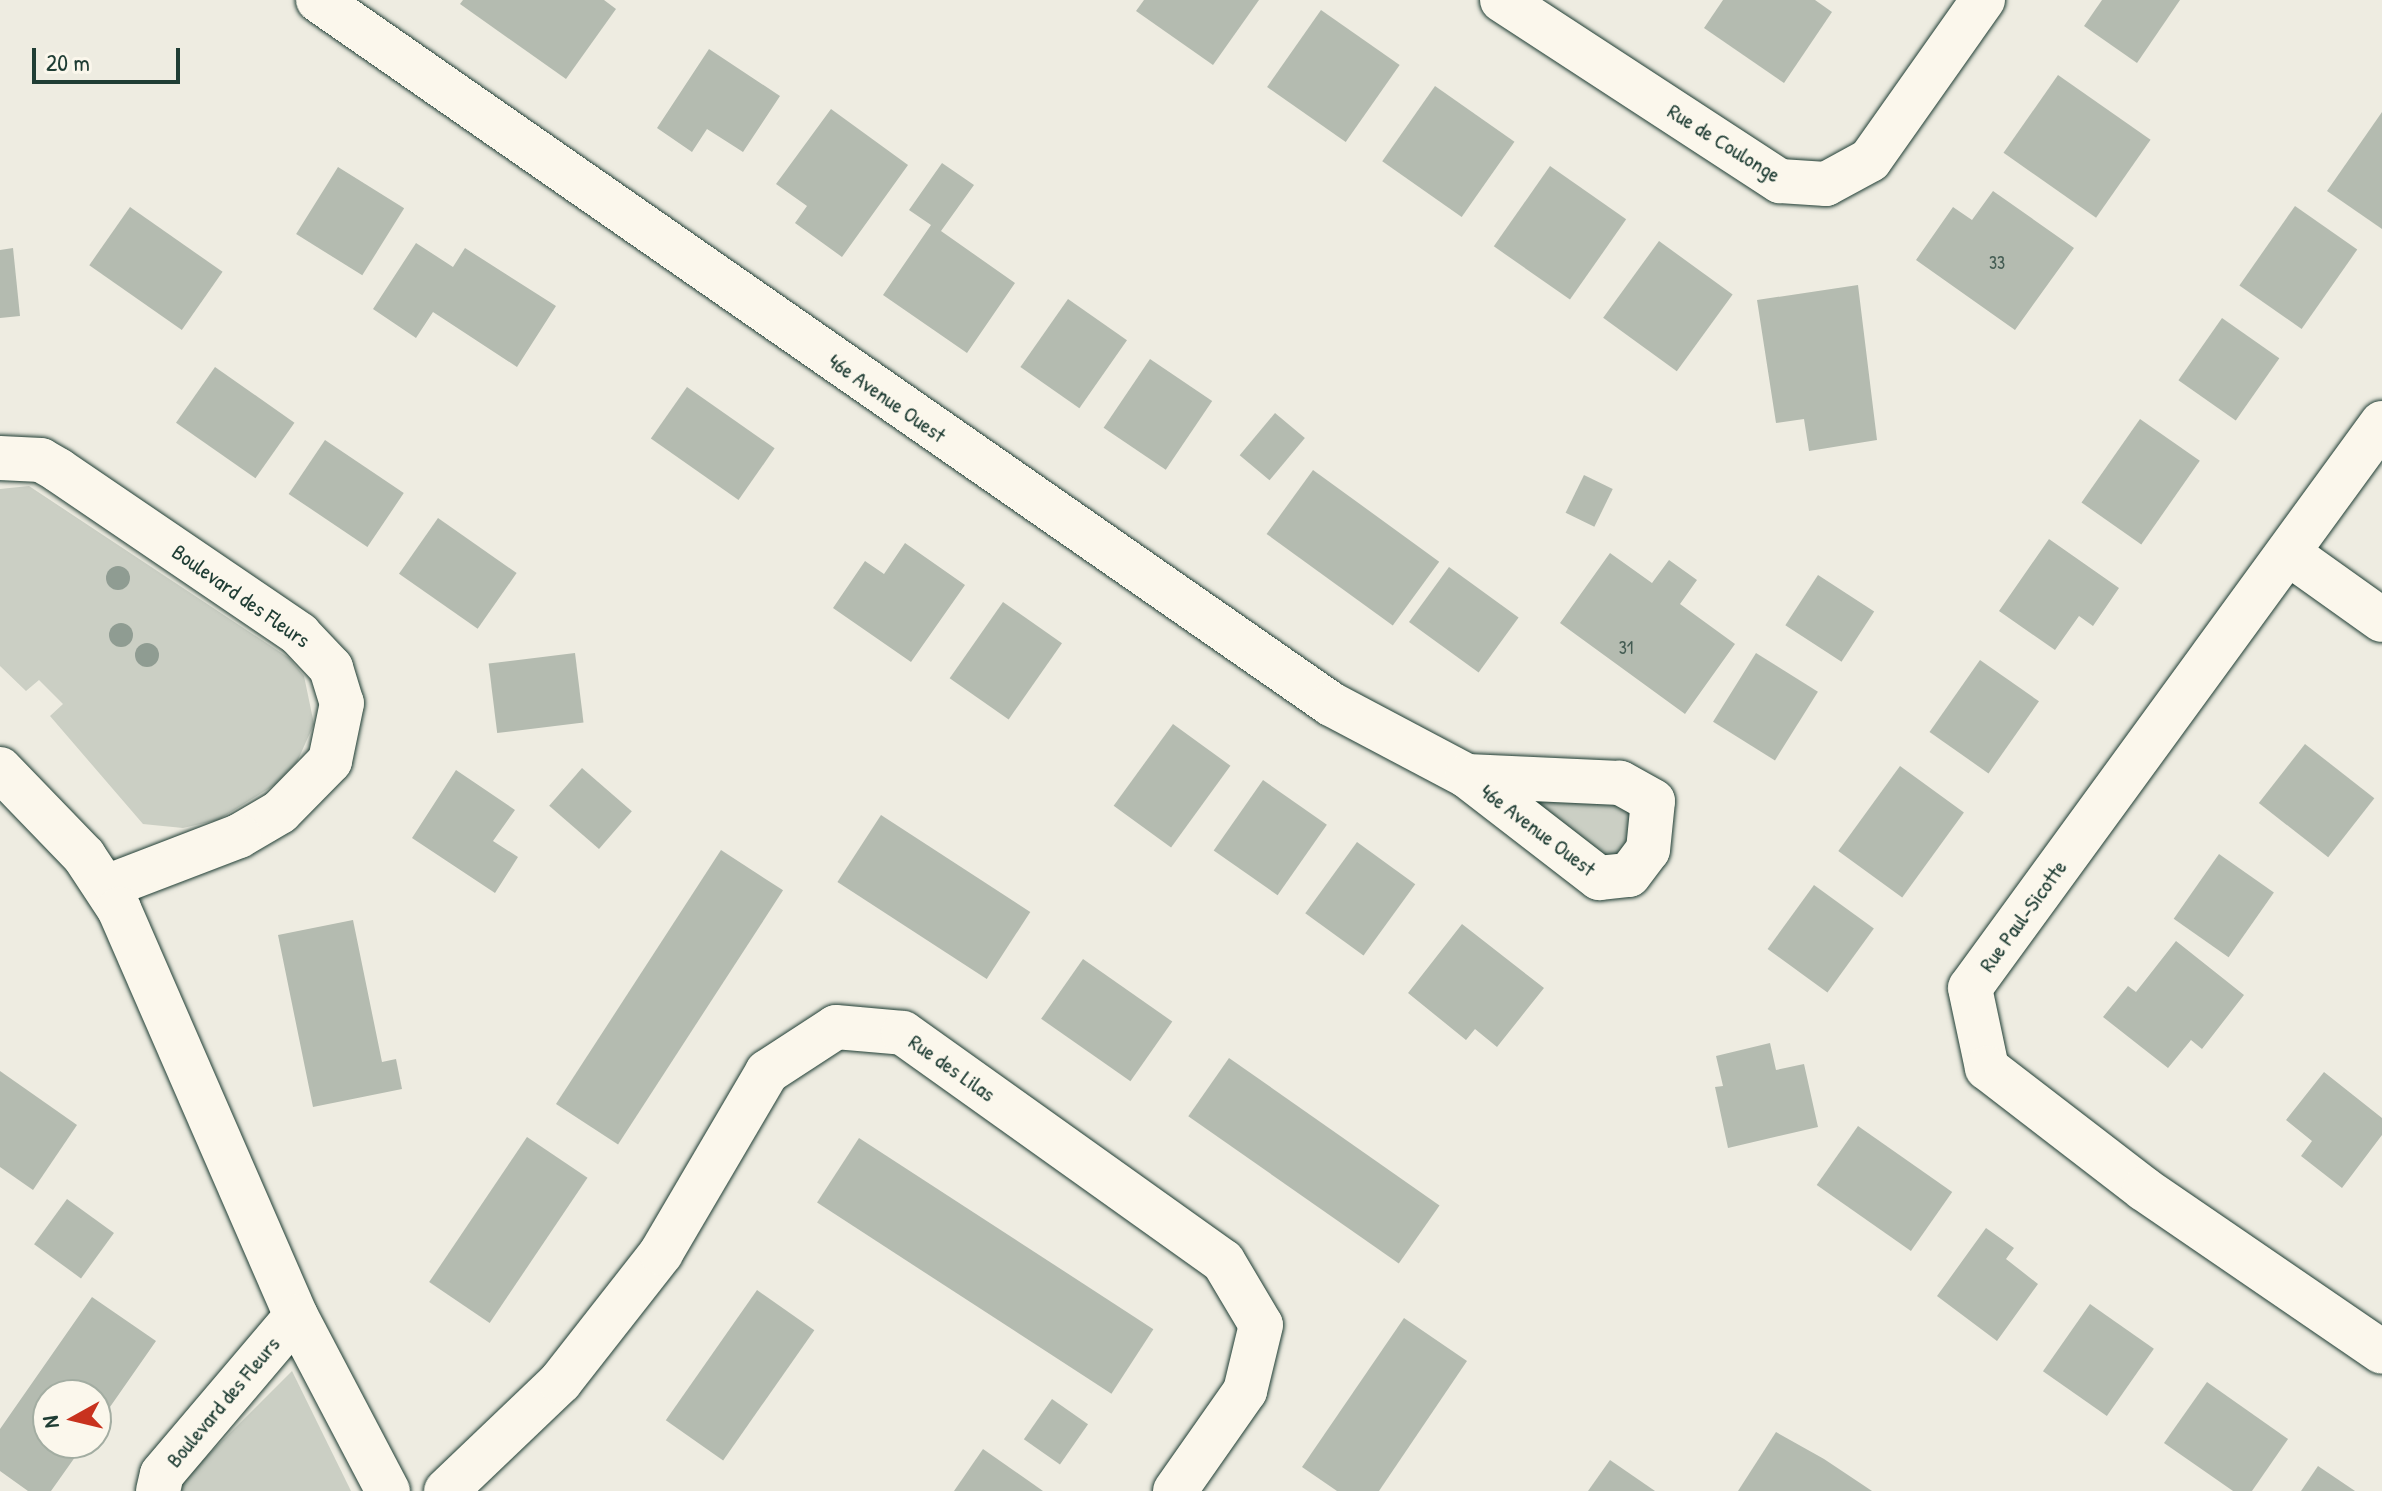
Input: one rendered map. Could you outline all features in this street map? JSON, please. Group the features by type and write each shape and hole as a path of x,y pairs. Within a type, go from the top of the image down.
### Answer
{"street":[{"name":"46e Avenue Ouest","path":"318,0 1331,704 1467,776"},
{"name":"Rue de Coulonge","path":"1502,0 1780,181 1826,184 1870,160 1983,0"},
{"name":"Rue Paul-Sicotte","path":"2382,423 1970,988 1987,1068 2144,1189 2382,1352"},
{"name":"Boulevard des Fleurs","path":"0,458 50,465 299,634 331,668 342,703 330,761 280,812 239,836 106,887"},
{"path":"2288,553 2382,620"},
{"name":"Boulevard des Fleurs","path":"3,784 54,823 106,887 296,1316 388,1491"},
{"name":"Rue des Lilas","path":"446,1491 560,1382 661,1253 767,1072 836,1027 903,1033 1223,1261 1261,1325 1245,1391 1175,1491"},
{"name":"Boulevard des Fleurs","path":"158,1491 162,1474 296,1316"}],"shaded area":[{"path":"29,486 289,658 304,676 314,724 297,762 276,784 218,820 183,828 143,824 50,716 63,704 39,680 26,691 0,666 0,489"},
{"path":"1509,786 1642,808 1639,843 1602,865"},
{"path":"292,1371 351,1491 182,1491 182,1481"}],"building":[{"path":"463,0 604,0 616,9 566,79 460,4"},
{"path":"1144,0 1259,0 1213,65 1136,11"},
{"path":"1723,0 1815,0 1832,12 1784,83 1704,28"},
{"path":"2102,0 2180,0 2137,63 2084,26"},
{"path":"1321,10 1400,65 1346,142 1267,87"},
{"path":"709,49 780,96 743,152 707,129 692,152 657,128"},
{"path":"2058,75 2151,140 2096,218 2004,153"},
{"path":"1435,86 1514,142 1462,217 1382,161"},
{"path":"831,109 908,165 842,257 795,223 807,206 776,184"},
{"path":"2382,112 2382,229 2327,191"},
{"path":"942,163 974,185 941,231 1015,283 967,353 883,295 931,225 909,210"},
{"path":"1550,166 1626,219 1570,300 1494,246"},
{"path":"338,167 404,208 362,275 296,234"},
{"path":"1993,191 2074,248 2015,330 1916,260 1953,207 1972,220"},
{"path":"2295,206 2357,250 2302,329 2239,285"},
{"path":"130,207 223,272 182,330 89,265"},
{"path":"1659,241 1733,294 1677,371 1603,318"},
{"path":"416,243 453,267 465,248 556,306 517,367 433,312 416,338 373,309"},
{"path":"13,248 20,316 0,318 0,250"},
{"path":"1858,285 1877,440 1809,451 1804,419 1776,423 1757,300"},
{"path":"1068,299 1127,340 1079,408 1020,367"},
{"path":"2222,318 2279,358 2236,420 2178,380"},
{"path":"1150,359 1212,401 1166,470 1104,428"},
{"path":"215,367 294,423 255,478 176,423"},
{"path":"687,387 775,448 739,500 651,439"},
{"path":"1275,413 1305,438 1270,480 1240,455"},
{"path":"2140,419 2200,461 2141,544 2081,503"},
{"path":"325,440 404,493 367,547 289,494"},
{"path":"1313,470 1439,562 1393,626 1267,534"},
{"path":"1584,475 1613,489 1594,527 1566,513"},
{"path":"438,518 517,573 478,629 399,574"},
{"path":"2049,539 2119,588 2093,626 2079,616 2055,650 1999,611"},
{"path":"905,543 965,585 911,662 833,608 865,561 884,574"},
{"path":"1610,553 1652,583 1669,560 1697,580 1680,604 1735,644 1685,714 1560,623"},
{"path":"1449,567 1519,618 1479,673 1409,622"},
{"path":"1818,575 1874,611 1842,662 1785,625"},
{"path":"1003,602 1062,643 1009,719 950,678"},
{"path":"575,653 584,722 497,733 489,664"},
{"path":"1756,653 1818,692 1775,760 1713,722"},
{"path":"1980,660 2039,701 1989,773 1930,732"},
{"path":"1173,724 1230,766 1171,847 1114,806"},
{"path":"2305,744 2374,798 2328,857 2259,803"},
{"path":"1900,766 1964,812 1902,897 1838,851"},
{"path":"582,768 632,811 599,849 549,806"},
{"path":"456,770 515,810 493,841 518,857 495,893 412,838"},
{"path":"1263,780 1327,825 1278,895 1214,850"},
{"path":"881,815 1030,912 987,979 837,882"},
{"path":"1357,842 1415,884 1364,956 1305,913"},
{"path":"721,850 783,890 618,1144 556,1104"},
{"path":"2219,854 2274,892 2229,957 2174,919"},
{"path":"1814,885 1874,928 1827,992 1768,949"},
{"path":"353,920 382,1062 396,1059 402,1089 313,1107 278,935"},
{"path":"1462,924 1544,988 1497,1047 1475,1029 1466,1040 1408,993"},
{"path":"2176,941 2244,995 2202,1049 2191,1040 2168,1068 2103,1017 2128,986 2136,992"},
{"path":"1083,959 1172,1022 1130,1081 1041,1019"},
{"path":"1770,1043 1776,1070 1804,1064 1818,1127 1728,1148 1715,1087 1723,1086 1716,1056"},
{"path":"1229,1058 1440,1205 1399,1264 1188,1116"},
{"path":"0,1071 77,1125 33,1190 0,1167"},
{"path":"2324,1072 2382,1118 2382,1135 2342,1188 2301,1156 2312,1141 2286,1120"},
{"path":"1858,1126 1952,1192 1911,1251 1817,1185"},
{"path":"527,1137 588,1178 490,1323 429,1282"},
{"path":"859,1138 1153,1329 1111,1394 817,1203"},
{"path":"67,1199 114,1233 81,1278 34,1244"},
{"path":"1986,1228 2014,1248 2006,1259 2038,1284 1997,1341 1937,1296"},
{"path":"757,1290 814,1330 723,1460 666,1420"},
{"path":"92,1297 156,1341 112,1404 112,1379 35,1379"},
{"path":"2090,1304 2154,1349 2107,1416 2043,1371"},
{"path":"1404,1318 1467,1361 1379,1491 1337,1491 1302,1467"},
{"path":"2207,1382 2288,1439 2252,1491 2233,1491 2164,1443"},
{"path":"32,1383 32,1459 74,1459 51,1491 28,1491 0,1471 0,1429"},
{"path":"1052,1399 1088,1424 1060,1464 1024,1439"},
{"path":"1776,1432 1824,1459 1872,1491 1738,1491"},
{"path":"983,1449 1043,1491 954,1491"},
{"path":"1610,1460 1655,1491 1588,1491"},
{"path":"2318,1466 2355,1491 2301,1491"}]}
